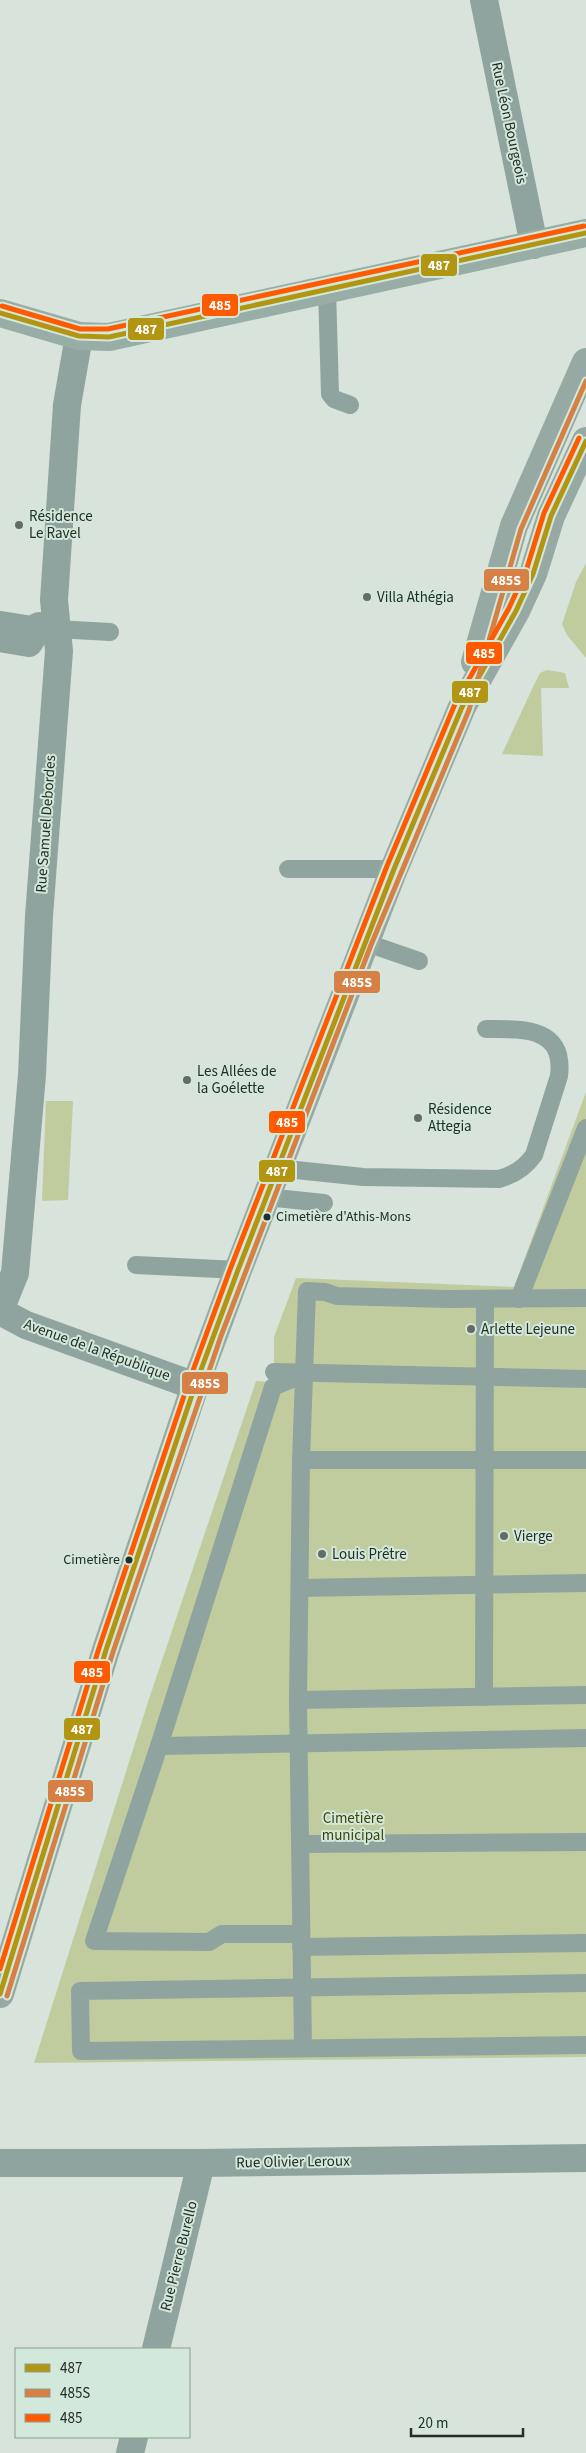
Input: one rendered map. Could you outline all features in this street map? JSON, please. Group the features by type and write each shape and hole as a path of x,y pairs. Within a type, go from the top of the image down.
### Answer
{"main road":[{"path":"462,707 514,526 586,362"},
{"path":"0,1994 106,1650 196,1386 238,1270 394,868 462,707 516,611 534,574 551,516 586,441"}],"street":[{"name":"Rue Léon Bourgeois","path":"484,0 534,245"},
{"path":"0,313 79,336 109,337 586,233"},
{"name":"Rue Samuel Debordes","path":"0,1310 15,1273 32,1075 39,916 59,651 47,628 54,600 67,405 79,336"},
{"path":"0,638 29,643 47,628"},
{"name":"Avenue de la République","path":"0,1310 26,1325 196,1386"},
{"name":"Rue Olivier Leroux","path":"0,2163 201,2163 586,2158"},
{"name":"Rue Pierre Burello","path":"156,2348 201,2163"},
{"path":"130,2453 134,2438"}],"lane":[{"path":"327,289 330,394 334,399 350,405"},
{"path":"0,620 47,628 110,632"},
{"path":"288,868 394,868"},
{"path":"364,942 419,961"},
{"path":"277,1168 363,1177 499,1179 512,1175 528,1164 534,1156 559,1076 560,1064 553,1044 539,1034 525,1029 486,1029"},
{"path":"519,1299 586,1128"},
{"path":"266,1197 324,1203"},
{"path":"136,1265 238,1270"},
{"path":"303,2048 298,1700 301,1460 307,1291 326,1292 337,1296 485,1299 586,1298"},
{"path":"484,1697 485,1299"},
{"path":"274,1372 586,1379"},
{"path":"305,1374 273,1387 159,1746 94,1941 210,1942 222,1934 301,1940 586,1943"},
{"path":"301,1460 586,1460"},
{"path":"300,1588 586,1583"},
{"path":"298,1700 586,1695"},
{"path":"159,1746 299,1745 586,1738"},
{"path":"301,1844 586,1842"},
{"path":"586,1983 80,1991 81,2051 586,2045"}],"green space":[{"path":"586,563 586,658 567,635 562,624 576,582"},
{"path":"547,670 565,673 569,688 541,688 543,756 502,754 540,673"},
{"name":"Cimetière municipal","path":"586,1092 586,2057 34,2063 148,1702 256,1381 274,1382 274,1337 296,1278 514,1287"},
{"path":"46,1101 73,1101 68,1200 42,1201"}],"transit line":[{"name":"485","path":"2,306 80,329 108,329 584,226"},
{"name":"487","path":"0,313 79,336 109,337 586,233"},
{"name":"485S","path":"7,1996 113,1652 221,1336 371,945 469,710 521,529 586,381"},
{"name":"485","path":"0,1969 99,1648 188,1384 231,1267 387,866 455,704 509,608 526,571 544,513 579,438"},
{"name":"487","path":"0,1994 106,1650 195,1386 238,1270 394,869 462,707 516,611 533,574 551,516 586,441"}],"place":[{"name":"Résidence Le Ravel","path":"19,525"},
{"name":"Villa Athégia","path":"367,597"},
{"name":"Les Allées de la Goélette","path":"187,1080"},
{"name":"Résidence Attegia","path":"418,1118"},
{"name":"Cimetière d'Athis-Mons","path":"267,1217"},
{"name":"Arlette Lejeune","path":"471,1329"},
{"name":"Vierge","path":"504,1536"},
{"name":"Louis Prêtre","path":"322,1554"},
{"name":"Cimetière","path":"129,1560"}]}
